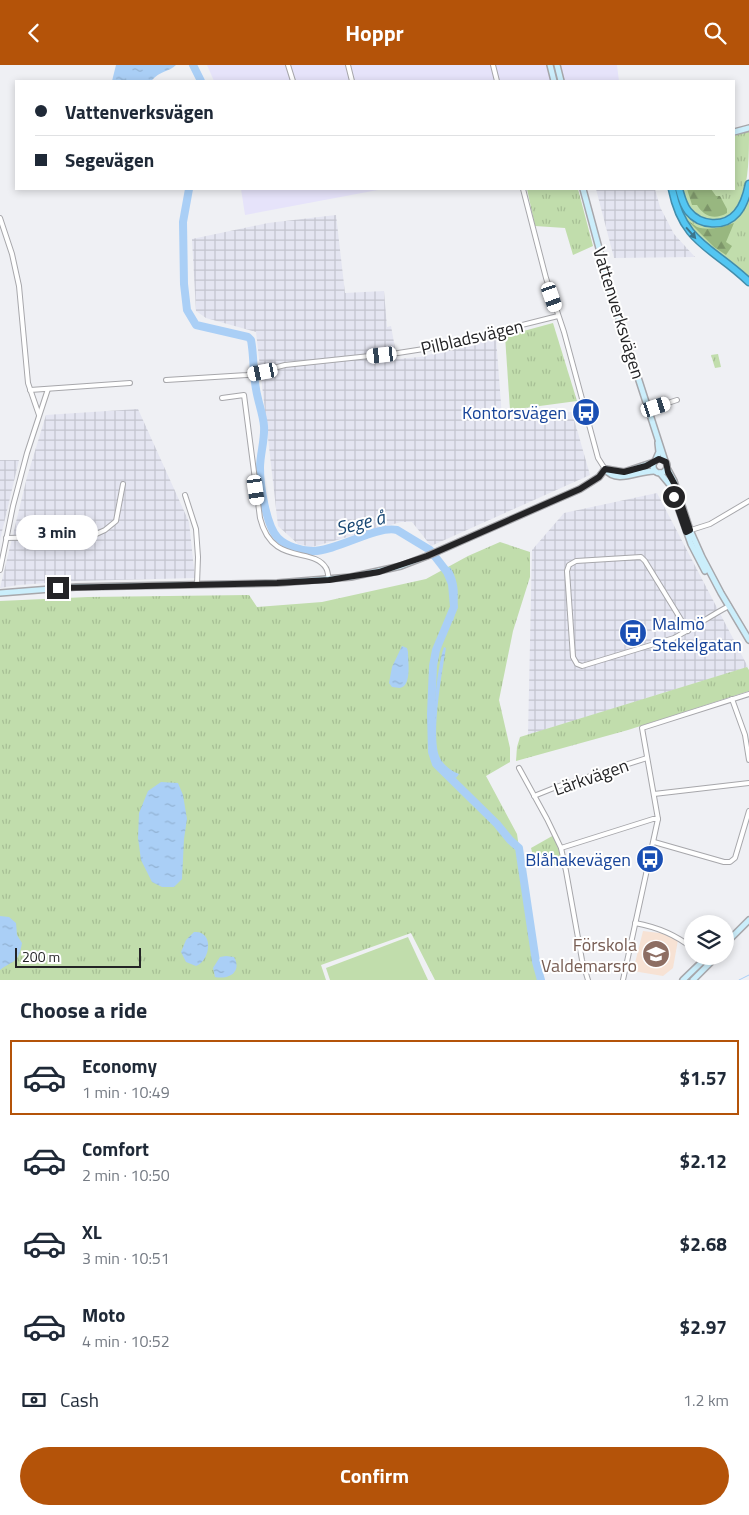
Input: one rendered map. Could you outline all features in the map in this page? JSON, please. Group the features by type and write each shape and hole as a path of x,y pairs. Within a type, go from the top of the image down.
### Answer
{"highway":[{"path":"679,190 688,212 698,220 713,223 727,220 737,213 743,203 749,184"},
{"path":"672,190 680,217 690,233 749,282"}],"street":[{"path":"288,65 293,80"},
{"path":"348,65 352,80"},
{"path":"493,65 497,80"},
{"path":"550,65 554,80"},
{"path":"557,65 561,80"},
{"path":"735,132 749,128"},
{"path":"523,190 541,260 598,458 611,475 620,477 648,471 658,472 667,468"},
{"name":"Vattenverksvägen","path":"583,190 613,300 665,461"},
{"path":"0,218 12,254 19,286 26,374 39,415"},
{"name":"Pilbladsvägen","path":"166,380 247,375 284,365 430,348 558,316"},
{"path":"30,390 130,383"},
{"path":"0,570 13,506 27,453 48,389"},
{"path":"222,398 244,395 250,451 264,533 270,541 280,548 321,563 326,568 329,580"},
{"path":"648,409 677,400"},
{"name":"Vattenverksvägen","path":"655,461 659,452 657,437"},
{"path":"605,469 624,472 659,459 665,461 675,485 688,531"},
{"path":"655,461 653,467 670,485 688,531 749,640"},
{"path":"0,593 76,587 329,580 379,572 427,556 580,489 599,477 605,469"},
{"path":"6,539 92,536 116,521 123,485"},
{"path":"185,495 196,529 197,584"},
{"path":"688,531 710,524 749,501"},
{"path":"688,631 641,557 576,561 569,565 567,571 573,657 577,664 582,667 674,638 688,631 729,606"},
{"path":"623,980 658,819 642,728 749,694"},
{"path":"732,699 748,746 749,761"},
{"name":"Lärkvägen","path":"534,796 647,758"},
{"path":"519,768 560,848 582,960 588,980"},
{"path":"654,794 749,783"},
{"path":"654,842 724,862 731,861 734,858 749,811"},
{"path":"560,848 652,819 658,819"},
{"path":"734,936 749,920"},
{"path":"635,923 664,930 674,934 684,942"},
{"path":"683,980 697,965"},
{"path":"692,980 709,965"}],"shaded area":[{"path":"207,65 617,65 619,80 214,80"},
{"path":"241,190 378,190 245,215"},
{"path":"596,190 655,190 660,207 674,234 695,257 614,258"},
{"path":"336,215 345,293 384,291 387,327 391,326 397,359 420,357 496,338 502,417 572,412 590,475 431,546 412,522 401,522 312,547 298,544 278,526 256,332 206,318 196,311 192,239 268,223"},
{"path":"138,409 189,522 195,578 76,581 0,588 27,477 46,415"},
{"path":"0,460 19,460 0,540"},
{"path":"657,493 748,667 528,735 532,550 564,513"},
{"name":"Förskola Valdemarsro","path":"643,931 667,934 678,940 673,968 663,976 633,971"}],"green space":[{"path":"749,131 749,158 744,192 733,212 720,219 707,220 693,213 686,202 682,190 735,190 735,136"},
{"path":"527,190 578,190 593,246 573,255 565,228 535,226"},
{"path":"675,190 678,190 695,221 710,226 729,222 749,193 749,279 701,240 682,215"},
{"path":"687,190 712,190 716,196 720,196 727,209 727,213 714,217 706,215 697,205 692,205"},
{"path":"687,220 697,227 706,229 734,223 726,242 732,246 726,255 714,247"},
{"path":"553,323 577,401 510,410 505,336"},
{"path":"718,354 721,367 715,368 711,355"},
{"path":"500,542 530,552 530,577 513,631 499,700 510,748 510,762 486,776 517,834 533,942 541,980 435,980 411,933 321,965 326,980 0,980 0,601 88,597 249,595 257,607 322,602 426,579 468,556"},
{"path":"747,667 749,670 749,691 628,730 516,761 520,737"},
{"path":"554,835 563,864 536,867 531,848"},
{"path":"408,937 428,980 330,980 326,968"}],"water":[{"path":"116,65 176,65 152,80 112,80"},
{"path":"450,567 454,573 458,594 453,621 451,620 455,594 448,568"},
{"path":"402,646 407,648 408,652 408,678 404,686 400,688 392,687 389,683 392,667"},
{"path":"444,647 446,648 437,719 437,746 442,762 459,774 456,778 438,763 435,755 436,687"},
{"path":"161,782 178,783 183,795 187,819 182,879 174,887 162,887 152,882 141,860 138,838 139,813 148,791"},
{"path":"0,916 9,917 16,923 17,935 22,943 17,958 0,970"},
{"path":"194,932 205,936 208,946 205,958 196,966 186,962 181,952 186,940"},
{"path":"220,957 234,957 237,966 235,970 230,976 215,977 213,968"}],"waterway":[{"name":"Sege å","path":"193,65 200,80"},
{"name":"Sege å","path":"189,190 183,222 184,284 187,310 196,325 248,337 251,340 255,383 264,426 260,463 261,484 267,515 278,538 289,546 313,551 333,547 379,531 397,530 430,550 447,572 452,584 454,607 436,650 433,666 432,752 436,764 519,848 536,962 541,980"},
{"path":"739,980 749,975"}],"place":[{"name":"Kontorsvägen","path":"586,412"},
{"name":"Malmö Stekelgatan","path":"633,633"},
{"name":"Blåhakevägen","path":"650,859"},
{"name":"Förskola Valdemarsro","path":"656,954"}],"route":[{"path":"58,588 277,583 329,580 379,572 427,556 580,489 599,477 605,469 617,472 631,471 646,466 656,459 662,459 666,462 668,472 674,481 690,530 686,532 674,497"}]}
